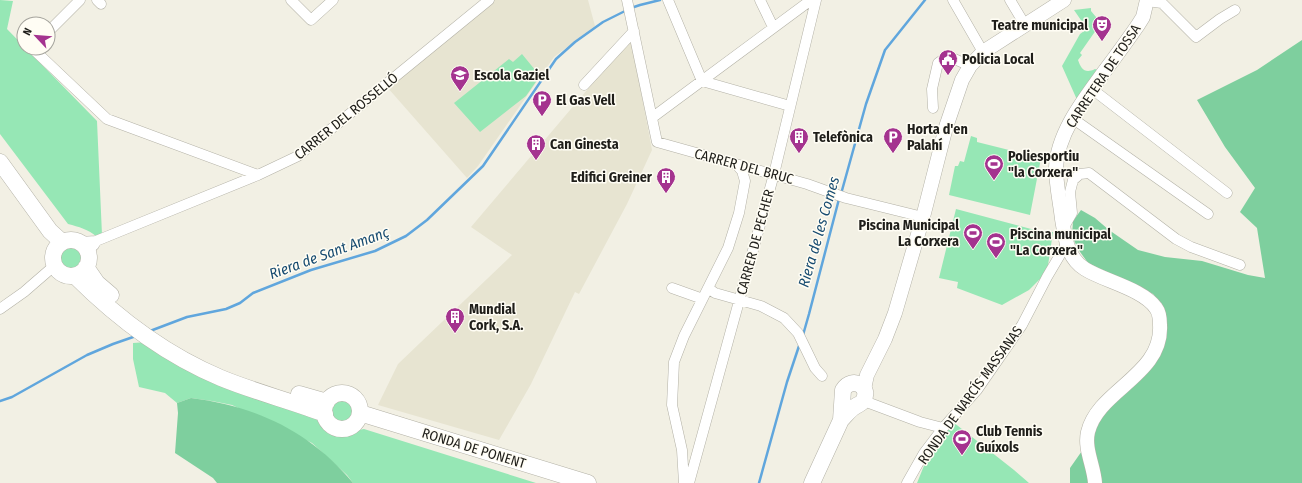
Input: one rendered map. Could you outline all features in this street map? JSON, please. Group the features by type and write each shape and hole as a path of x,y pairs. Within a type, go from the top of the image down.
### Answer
{"main road":[{"path":"812,483 841,420 858,392 885,339 896,312 952,110 962,80 970,66 983,52 1064,0"},
{"name":"CARRETERA DE TOSSA","path":"1095,483 1087,440 1088,432 1094,416 1142,370 1150,359 1156,345 1160,326 1159,315 1156,308 1146,298 1085,269 1076,262 1070,253 1067,243 1056,166 1063,140 1072,118 1138,25 1143,16 1147,1"},
{"path":"0,162 50,231 57,253 58,271 63,275 69,276 81,271 89,259 88,244 71,240 57,253"},
{"path":"0,178 57,253"},
{"path":"81,271 123,313 165,343 251,380 326,408"},
{"path":"336,394 348,394 357,401 359,417 348,428 338,428 330,424 327,420 326,408 330,397 336,394"},
{"path":"359,417 554,483"},
{"name":"RONDA DE PONENT","path":"359,417 588,483"}],"street":[{"path":"56,24 80,0"},
{"path":"291,0 311,20 333,0"},
{"name":"CARRER DEL ROSSELLÓ","path":"88,244 258,175 298,156 315,144 386,83 489,0"},
{"path":"760,0 773,27"},
{"path":"629,6 653,117 811,0"},
{"name":"CARRER DE PECHER","path":"689,483 774,174 816,0"},
{"path":"953,0 983,52"},
{"path":"1010,0 1026,25"},
{"path":"669,1 702,81"},
{"path":"1147,1 1162,3 1196,37 1234,10"},
{"path":"584,85 634,31"},
{"path":"40,56 107,119 258,175"},
{"path":"933,108 932,89 938,63 948,56 970,66"},
{"path":"702,81 790,106"},
{"path":"1092,89 1227,193"},
{"name":"CARRER DEL BRUC","path":"653,117 657,142 774,174 846,198 923,217"},
{"path":"1072,118 1208,214"},
{"path":"684,483 682,450 672,405 674,362 684,336 728,248 739,213 746,181 742,171 736,164"},
{"path":"1064,227 1072,212 1070,192 1073,180 1080,174 1089,173 1176,239 1191,247 1240,265"},
{"name":"RONDA DE NARCÍS MASSANAS","path":"907,483 924,453 977,390 1022,325 1067,243"},
{"path":"0,309 24,292 57,253"},
{"path":"672,288 700,298"},
{"path":"708,288 716,293 761,306 784,318 798,333 815,368 822,376"},
{"path":"858,392 920,422 944,428"}],"shaded area":[{"name":"Escola Gaziel","path":"494,0 588,0 595,26 554,57 478,166 467,178 387,87"},
{"path":"631,38 652,150 627,204 579,294 575,292 531,384 499,440 378,405 398,364 512,255 471,227"}],"green space":[{"path":"0,0 13,1 7,29 16,38 16,56 33,56 97,121 102,235 97,237 87,230 68,224 0,134"},
{"path":"1091,8 1091,11 1101,23 1080,53 1082,55 1078,60 1086,71 1095,69 1100,71 1078,102 1062,66 1080,34 1087,29 1074,10"},
{"path":"1302,40 1302,483 1070,483 1070,468 1084,448 1098,422 1166,329 1165,310 1153,294 1088,263 1078,249 1072,236 1073,221 1081,210 1095,218 1109,230 1138,250 1165,257 1202,261 1248,275 1265,278 1257,228 1240,212 1255,188 1225,147 1197,100 1257,70"},
{"path":"522,54 540,76 526,96 480,132 454,103 509,59 513,62"},
{"name":"Poliesportiu \"la Corxera\"","path":"971,136 977,138 977,142 1041,158 1030,215 949,195 955,166 958,166 960,161 964,162"},
{"name":"Piscina municipal \"La Corxera\"","path":"956,209 1035,230 1053,232 1047,272 1029,290 1002,305 957,288 958,282 939,278"},
{"path":"70,247 78,250 81,258 78,266 70,269 62,266 59,258 62,250"},
{"path":"147,342 315,414 331,430 342,433 364,429 536,483 353,483 347,475 312,443 232,405 191,398 177,403 165,393 139,387 133,359 133,343"},
{"path":"191,398 238,407 281,424 319,449 337,465 353,483 217,483 213,478 175,453 178,413 177,403"},
{"path":"338,400 346,400 353,407 353,415 346,422 338,422 331,415 331,407"},
{"name":"Club Tennis Guíxols","path":"953,422 1029,483 917,483 932,446"}],"waterway":[{"name":"Riera de Sant Amanç","path":"631,8 660,0"},
{"name":"Riera de les Comes","path":"841,194 866,104 885,50 925,0"},
{"name":"Riera de Sant Amanç","path":"150,331 187,317 226,309 240,303 253,293 311,270 375,251 406,236 427,220 483,166 556,59 575,42 603,22 627,10"},
{"name":"Riera de les Comes","path":"803,335 839,199"},
{"name":"Riera de Sant Amanç","path":"0,401 12,397 87,355 136,336"},
{"name":"Riera de les Comes","path":"759,483 787,382 800,343"}],"place":[{"name":"Teatre municipal","path":"1102,42"},
{"name":"Policia Local","path":"948,76"},
{"name":"Escola Gaziel","path":"460,92"},
{"name":"El Gas Vell","path":"542,117"},
{"name":"Telefònica","path":"799,154"},
{"name":"Horta d'en Palahí","path":"893,154"},
{"name":"Can Ginesta","path":"536,161"},
{"name":"Poliesportiu \"la Corxera\"","path":"994,181"},
{"name":"Edifici Greiner","path":"666,194"},
{"name":"Piscina Municipal La Corxera","path":"973,250"},
{"name":"Piscina municipal \"La Corxera\"","path":"996,259"},
{"name":"Mundial Cork, S.A.","path":"455,334"},
{"name":"Club Tennis Guíxols","path":"962,456"}]}
